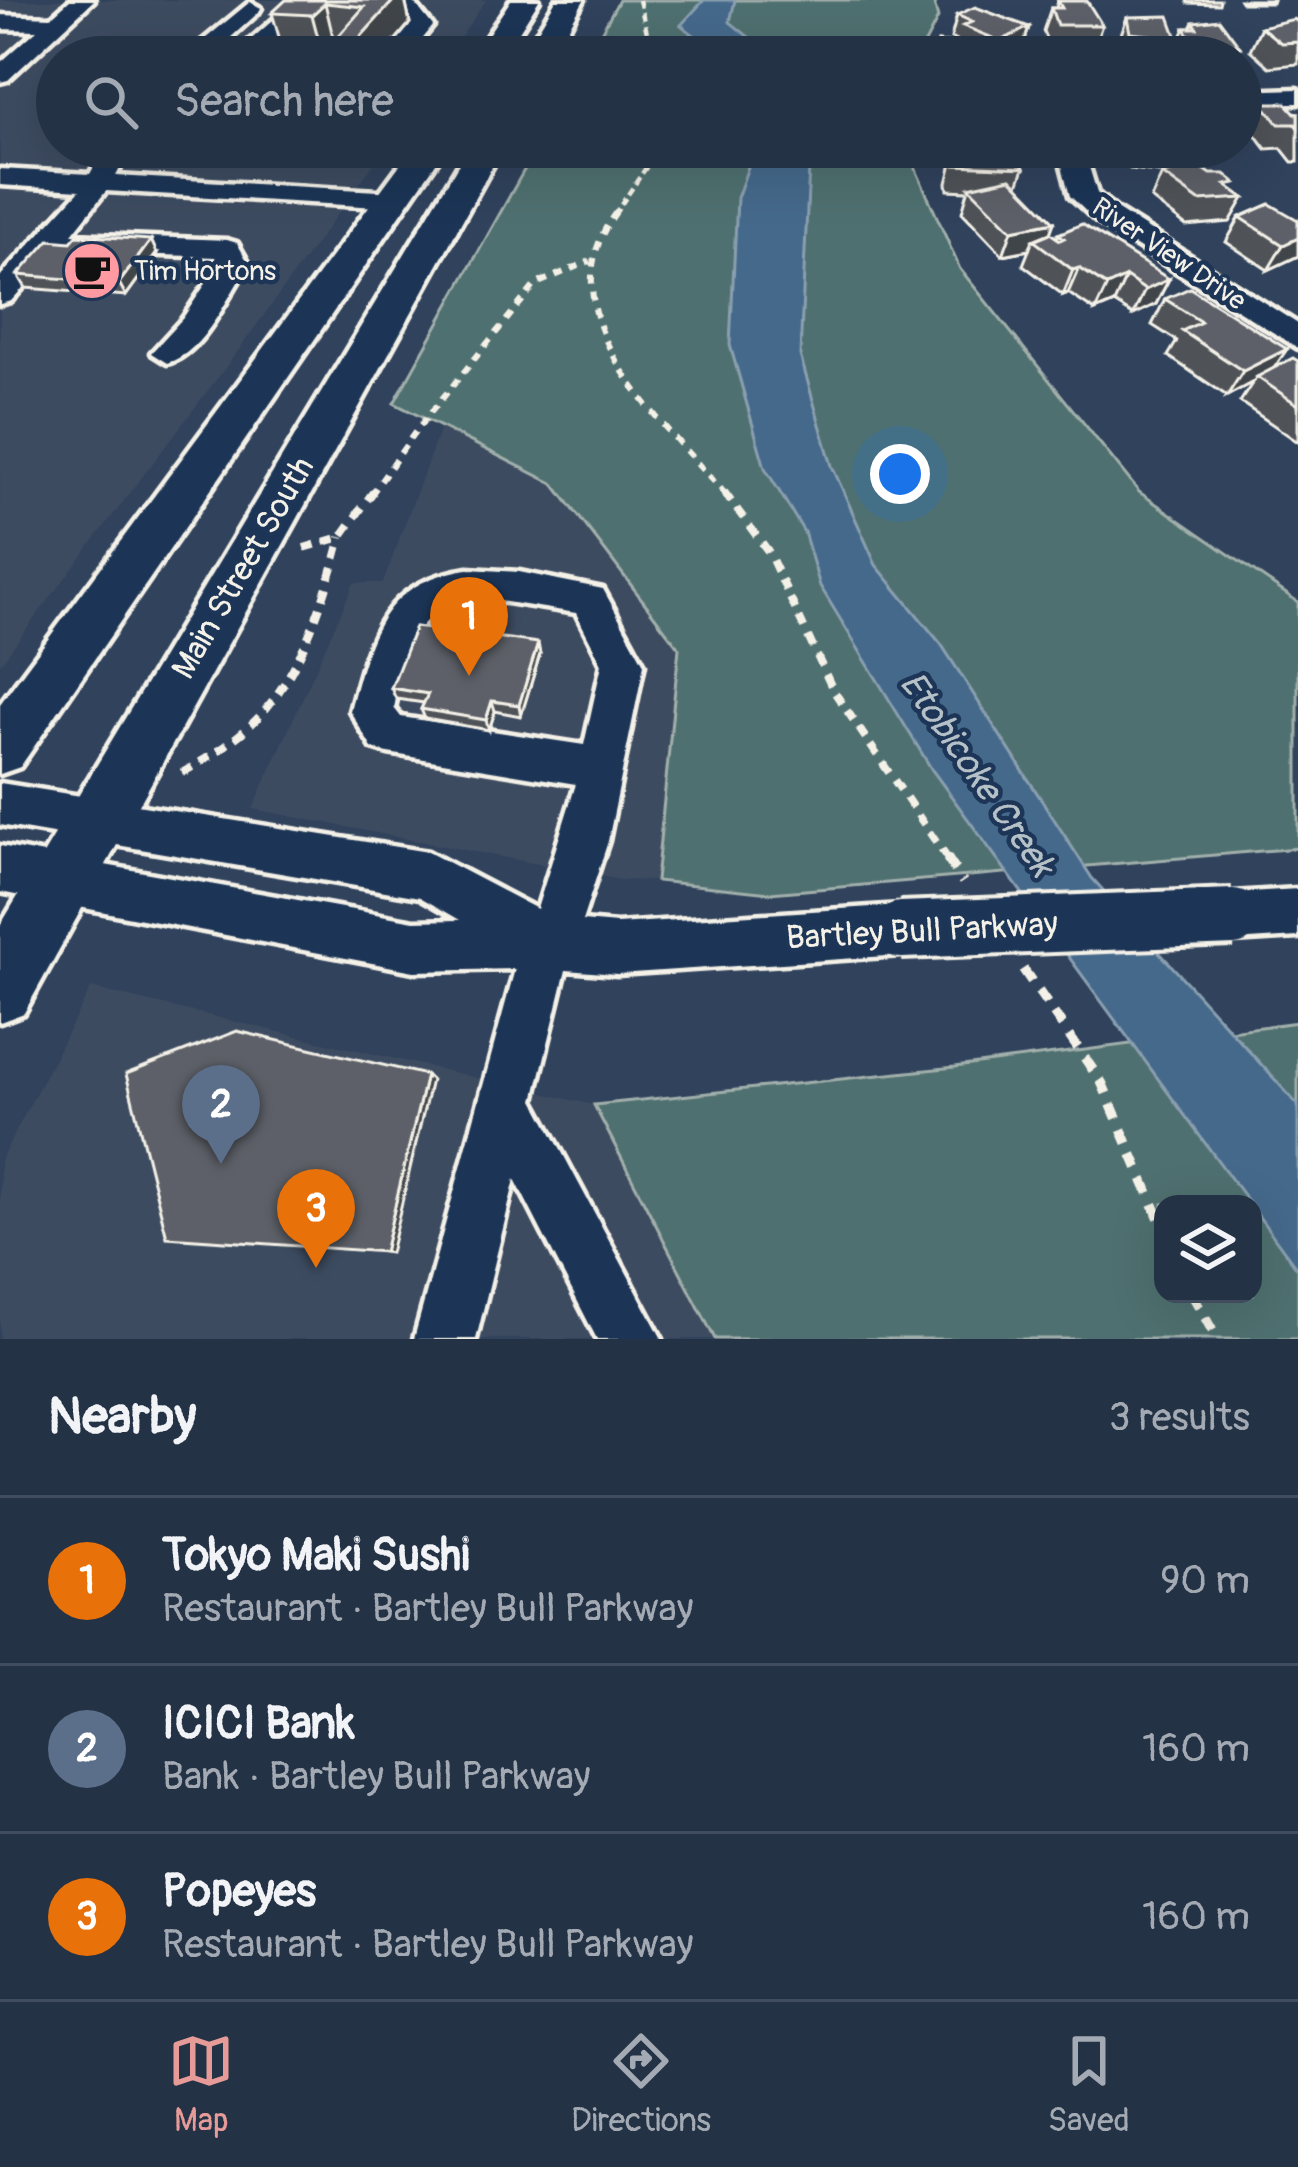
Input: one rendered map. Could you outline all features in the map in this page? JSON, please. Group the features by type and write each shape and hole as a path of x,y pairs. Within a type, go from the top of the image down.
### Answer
{"main road":[{"path":"502,36 525,0"},
{"path":"549,36 570,0"},
{"path":"0,749 417,168"},
{"name":"Main Street South","path":"0,989 474,168"}],"street":[{"path":"43,36 82,0"},
{"path":"264,36 313,2"},
{"path":"219,36 250,8"},
{"path":"0,22 56,24"},
{"path":"281,26 283,36"},
{"path":"0,75 36,42"},
{"path":"1262,97 1298,96"},
{"path":"0,296 106,168"},
{"name":"River View Drive","path":"1076,168 1084,196 1106,215 1298,338"},
{"path":"0,176 396,200"},
{"path":"47,242 227,250 234,264 194,325 167,353"},
{"path":"446,1339 547,943 574,889 601,768 623,664 589,600 463,583 433,593 407,613 372,711 388,734 601,768"},
{"name":"Bartley Bull Parkway","path":"0,804 428,875 547,943"},
{"name":"Bartley Bull Parkway","path":"0,869 414,946 547,943 617,949 901,930 1298,913"},
{"path":"506,1103 631,1339"}],"path":[{"path":"639,0 648,36"},
{"path":"652,168 599,235 590,261 602,329 638,391 759,537 819,664 969,891"},
{"path":"182,773 218,752 267,709 335,571 341,537 418,428 536,284 590,261"},
{"path":"303,548 341,537"},
{"path":"1022,968 1102,1083 1154,1206"},
{"path":"1197,1303 1217,1339"}],"shaded area":[{"path":"0,0 486,0 461,36 36,36 36,168 371,168 0,664"},
{"path":"441,426 554,484 679,648 656,881 620,880 253,809 354,583 383,583"},
{"path":"91,988 594,1105 715,1339 0,1339 0,1161"}],"green space":[{"path":"619,0 933,0 938,18 929,36 599,36"},
{"path":"525,168 915,168 960,269 1139,492 1298,602 1298,848 770,893 656,881 679,648 554,484 394,403"},
{"path":"1298,1022 1298,1339 715,1339 594,1105 955,1067"}],"water":[{"path":"704,0 735,0 730,22 748,36 696,36 681,25"},
{"name":"Etobicoke Creek","path":"748,168 809,168 800,355 832,466 876,565 941,644 1092,878 1298,1105 1298,1270 1262,1221 1262,1195 1243,1195 932,770 820,586 804,532 765,468 730,345 737,198"}],"building":[{"path":"286,0 394,0 361,36 339,36 364,7 325,3 312,15 272,13"},
{"path":"1058,1 1087,1 1102,25 1057,25 1051,8 1062,8"},
{"path":"975,7 1029,27 1010,36 988,36 963,26 972,22 957,15"},
{"path":"1169,16 1176,36 1130,33 1127,17"},
{"path":"1219,19 1232,36 1189,36 1185,28 1197,28 1194,22"},
{"path":"1294,19 1298,42 1281,43 1261,27"},
{"path":"1262,103 1286,103 1298,113 1298,128 1279,124"},
{"path":"1202,168 1225,174 1236,183 1226,185 1244,198 1199,201 1162,174"},
{"path":"1011,178 1054,222 1012,230 969,187"},
{"path":"1270,204 1298,220 1298,238 1283,245 1240,217"},
{"path":"1082,224 1169,279 1145,290 1126,277 1107,286 1079,268 1073,270 1033,240 1050,233 1060,240 1064,238 1058,234"},
{"path":"77,235 151,240 119,283 18,275 49,240 71,242"},
{"path":"1190,288 1287,349 1243,371 1182,331 1201,322 1165,299"},
{"path":"1293,358 1298,361 1298,405 1257,377"},
{"path":"450,617 485,622 481,635 538,643 519,705 492,701 486,720 421,709 428,694 391,688 415,627 444,631"},
{"path":"237,1031 426,1075 384,1252 167,1237 126,1074"}],"place":[{"name":"Tim Hortons","path":"92,271"},
{"name":"Tokyo Maki Sushi","path":"469,676"},
{"name":"ICICI Bank","path":"221,1164"},
{"name":"Popeyes","path":"316,1268"}]}
